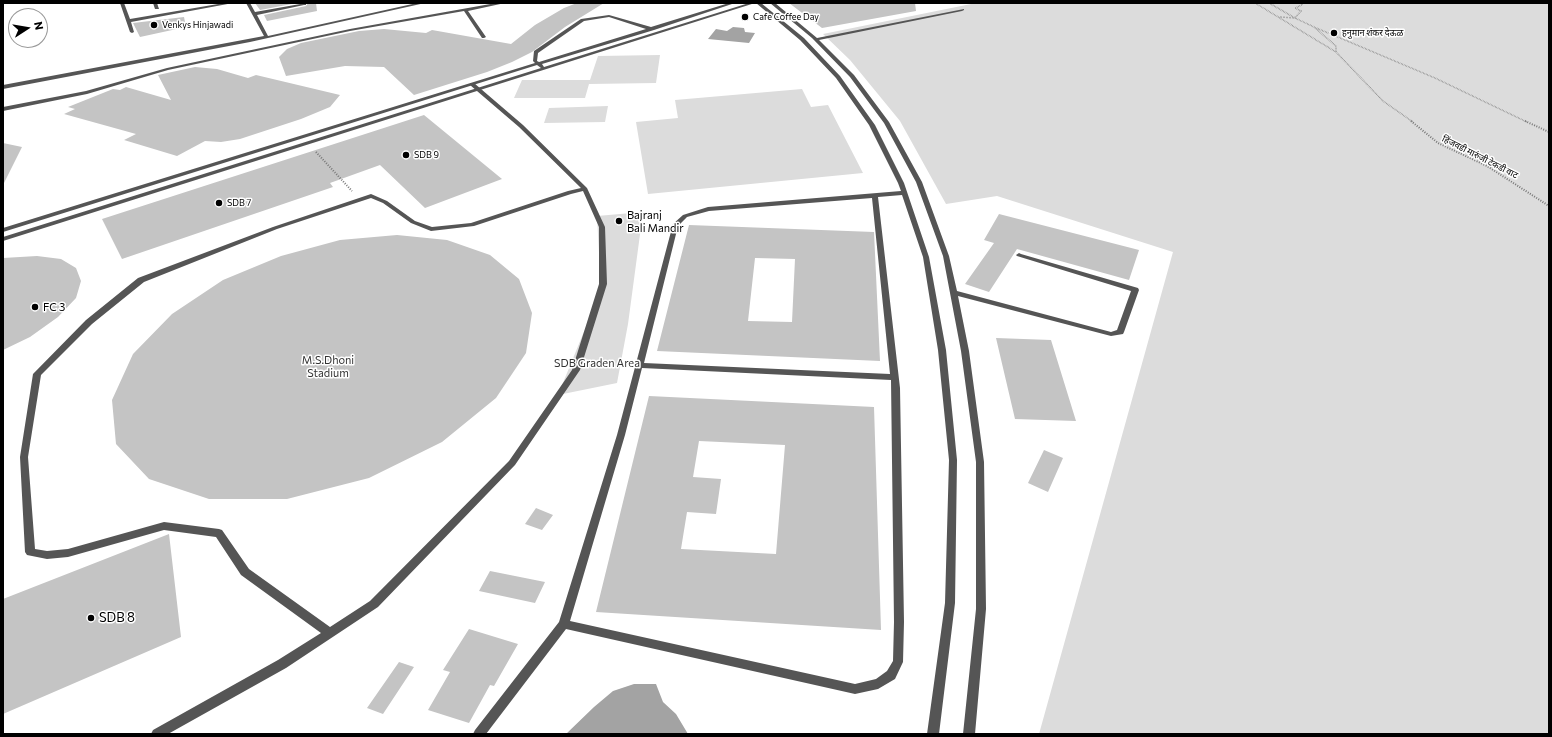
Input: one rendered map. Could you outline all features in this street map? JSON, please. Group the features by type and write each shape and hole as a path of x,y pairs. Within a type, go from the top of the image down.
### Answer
{"street":[{"path":"122,3 132,32"},
{"path":"155,3 157,8"},
{"path":"128,22 231,3"},
{"path":"248,3 267,38"},
{"path":"3,87 267,38 423,3"},
{"path":"3,110 87,92 174,67 350,30 503,3"},
{"path":"3,239 307,143 476,87 538,64 733,3"},
{"path":"3,230 476,87 544,69 753,3"},
{"path":"758,3 802,39 838,78 872,125 901,183 927,264 942,350 953,460 950,603 933,734"},
{"path":"772,3 817,39 852,76 887,123 919,182 946,256 965,351 980,462 981,609 969,734"},
{"path":"254,14 304,4"},
{"path":"465,10 484,36"},
{"path":"817,39 962,10"},
{"path":"544,69 535,61 536,52 579,22 590,18 609,16 652,28 660,32"},
{"path":"158,734 282,664 374,604 512,464 576,370 603,284 602,227 585,189 521,126 476,87"},
{"path":"330,633 245,572 219,533 164,526 68,552 48,554 30,552 24,457 37,374 90,322 141,280 275,228 360,199 371,196 385,202 413,222 431,229 449,229 472,225 570,192 585,189"},
{"path":"479,734 564,624 621,436 675,225 685,216 696,211 737,206 904,193"},
{"path":"564,624 855,689 878,684 891,675 898,662 899,622 895,377 875,195"},
{"path":"953,292 1089,329 1110,334 1120,332 1135,290 1019,255"},
{"path":"639,364 895,377"}],"path":[{"name":"हिंजवडी मारुंजी टेकडी वाट","path":"1254,3 1336,52 1383,101 1422,128 1438,143 1487,166 1519,185 1549,206"},
{"path":"1269,3 1314,28 1436,78 1549,132"},
{"path":"1295,18 1301,11 1295,8 1302,5 1302,3"},
{"path":"1278,17 1295,18"},
{"path":"1314,28 1336,46 1336,52"},
{"path":"307,143 360,199"}],"green space":[{"path":"976,3 1549,3 1549,734 1039,734 1173,252 997,196 946,204 900,121 850,60 823,34"},
{"path":"660,55 656,83 589,84 585,98 514,98 522,80 590,80 598,56"},
{"path":"802,89 811,107 828,105 863,173 648,194 636,122 678,118 675,100"},
{"path":"608,106 605,122 544,123 549,108"},
{"name":"SDB Graden Area","path":"643,212 628,324 617,383 558,395 601,290 597,216"}],"shaded area":[{"path":"733,27 744,28 745,32 755,33 749,43 708,39 716,29 727,31"},
{"path":"634,684 656,684 663,702 676,714 688,734 566,734 613,691"}],"building":[{"path":"255,3 297,3 260,10"},
{"path":"308,3 316,3 317,11 267,21 264,15 306,6"},
{"path":"577,3 604,3 565,27 532,52 512,62 487,72 414,95 384,67 345,66 286,76 279,57 287,49 301,43 359,31 384,29 426,33 432,30 511,44 535,25 564,8"},
{"path":"789,3 915,3 916,11 822,28"},
{"name":"Venkys Hinjawadi","path":"184,17 186,27 140,37 133,23"},
{"path":"195,67 217,69 248,78 256,75 340,95 330,107 301,119 240,139 221,142 205,141 177,156 124,140 136,134 64,114 75,109 68,107 113,89 120,90 126,87 171,100 158,75"},
{"path":"424,115 502,179 425,208 380,165 330,183 333,187 122,259 102,219"},
{"path":"3,143 22,147 3,185"},
{"path":"999,214 1139,250 1129,280 1017,249 989,292 965,284 994,243 984,240"},
{"path":"689,225 874,232 880,361 657,351","holes":["755,258 795,259 792,322 748,321"]},
{"name":"M.S.Dhoni Stadium","path":"397,235 447,240 490,255 519,279 532,313 526,353 496,398 442,442 369,478 287,499 209,499 149,479 116,444 112,400 133,354 172,314 223,280 281,256 340,240"},
{"name":"FC 3","path":"37,256 61,259 76,268 81,281 76,298 58,317 30,337 3,350 3,258"},
{"path":"996,338 1051,340 1076,421 1015,419"},
{"path":"649,396 874,407 881,630 596,612","holes":["699,441 785,445 776,554 681,549 687,512 716,514 721,479 693,477"]},
{"path":"1044,450 1063,458 1048,492 1028,483"},
{"path":"536,508 553,515 542,530 525,524"},
{"name":"SDB 8","path":"169,534 181,637 3,714 3,599"},
{"path":"490,571 545,582 535,603 479,591"},
{"path":"469,629 518,644 494,686 490,685 469,723 428,710 450,672 443,670"},
{"path":"399,662 414,667 383,714 367,708"}],"place":[{"name":"Cafe Coffee Day","path":"745,17"},
{"name":"Venkys Hinjawadi","path":"154,25"},
{"name":"हनुमान शंकर देऊळ","path":"1334,33"},
{"name":"SDB 9","path":"406,155"},
{"name":"SDB 7","path":"219,203"},
{"name":"Bajranj Bali Mandir","path":"619,221"},
{"name":"FC 3","path":"35,307"},
{"name":"SDB 8","path":"91,618"}]}
